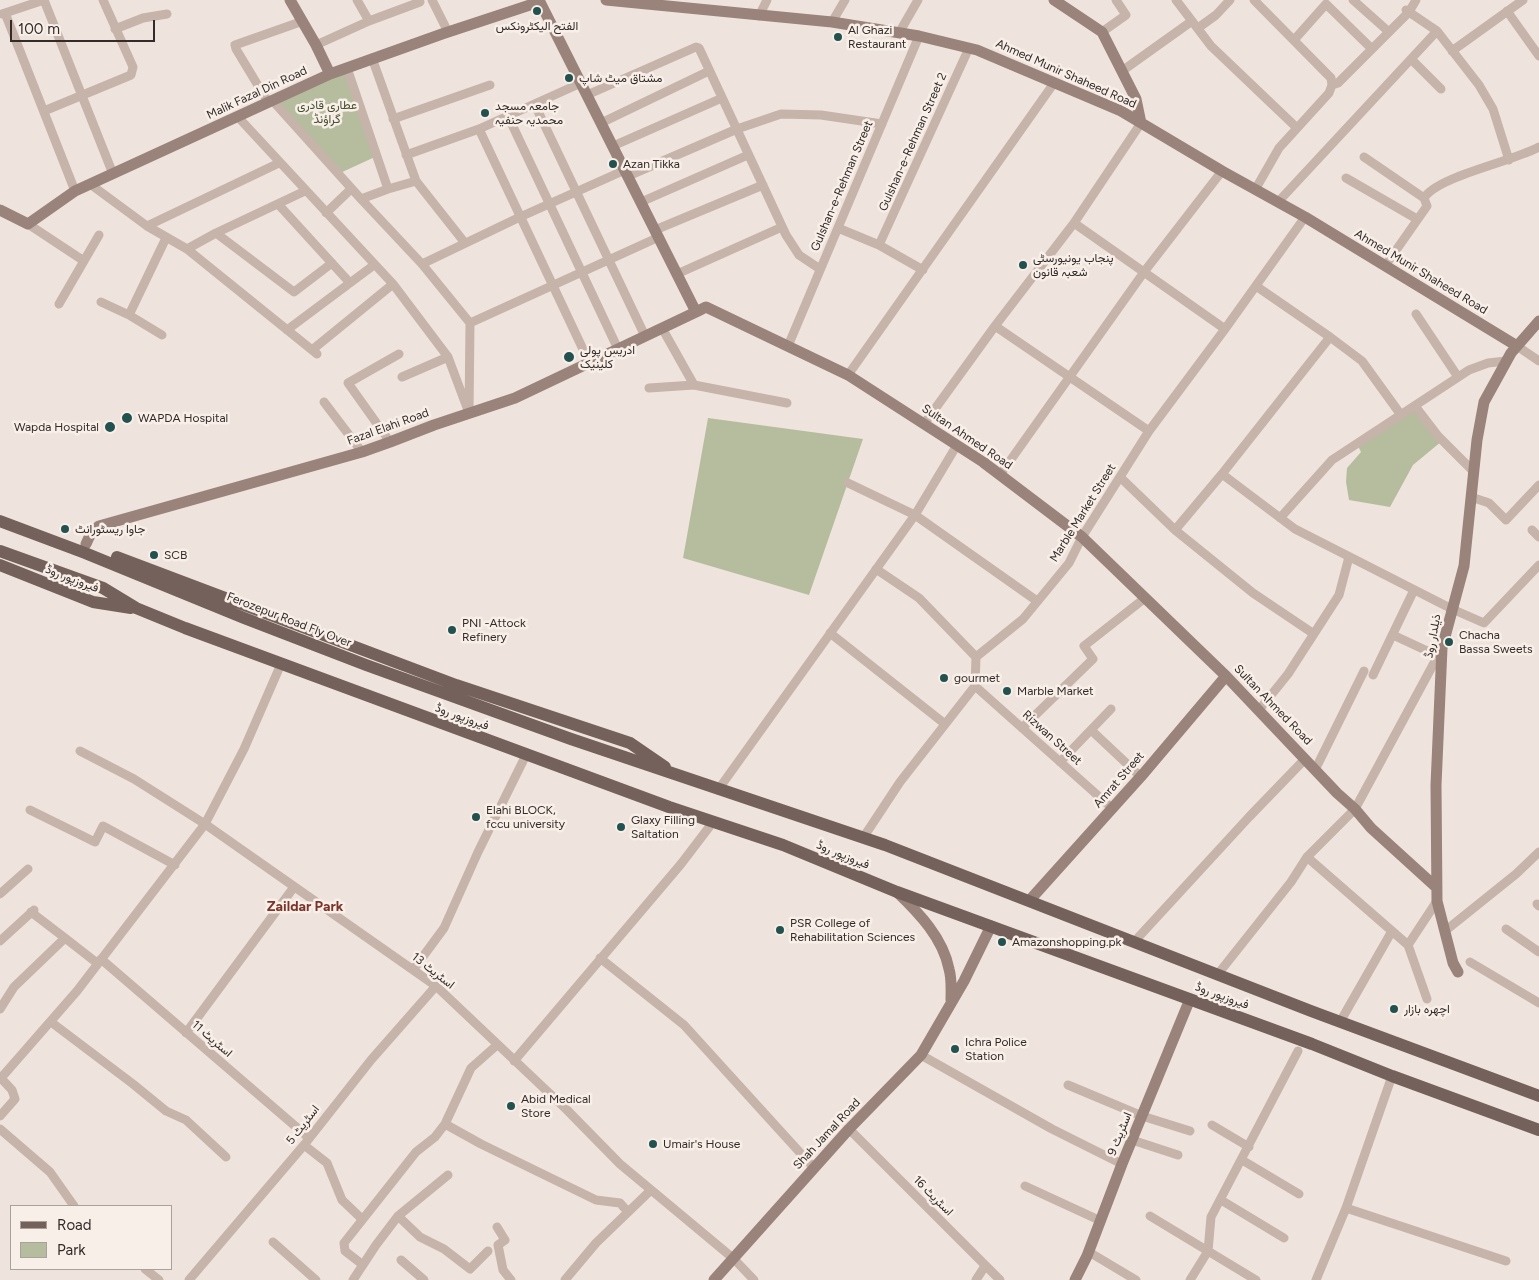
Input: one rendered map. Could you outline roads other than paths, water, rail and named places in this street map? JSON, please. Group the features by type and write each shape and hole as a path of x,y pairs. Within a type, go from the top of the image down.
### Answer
{"main road":[{"name":"فیروزپور روڈ","path":"0,514 86,544 456,685 630,743 678,776"},
{"name":"Ferozepur Road Fly Over","path":"0,521 366,665 571,739"},
{"name":"فیروزپور روڈ","path":"0,551 103,588 136,608 281,664 526,755 783,846 897,892 1312,1044 1392,1076 1539,1130"},
{"name":"فیروزپور روڈ","path":"0,565 93,602 136,608"},
{"name":"فیروزپور روڈ","path":"571,739 863,838 1340,1022 1539,1096"}],"street":[{"path":"75,191 3,14 44,0 113,174"},
{"path":"44,111 131,75 133,67 103,0"},
{"path":"290,0 330,74"},
{"path":"357,0 369,22"},
{"path":"432,0 448,32"},
{"name":"Ahmed Munir Shaheed Road","path":"610,0 692,5 759,16 832,22 899,32 969,48 1121,111 1222,171 1305,217 1517,346"},
{"path":"759,16 767,0"},
{"path":"832,22 845,0"},
{"path":"899,32 918,0"},
{"path":"924,424 995,326 1074,223 1141,123 1136,99 1102,32 1054,0"},
{"path":"1102,32 1126,15 1116,0"},
{"path":"1176,0 1211,46 1296,128"},
{"path":"1122,71 1195,24 1216,15 1230,0"},
{"path":"1254,0 1331,78 1332,85 1328,93 1279,148 1256,190"},
{"path":"1353,0 1389,32"},
{"path":"1332,85 1338,83 1389,32 1416,0"},
{"path":"1452,51 1523,0"},
{"path":"316,45 421,1"},
{"path":"539,1 696,312"},
{"name":"Malik Fazal Din Road","path":"28,224 75,191 330,74 539,1"},
{"path":"1294,40 1326,4 1372,49"},
{"path":"1407,11 1437,31 1478,85 1493,109 1509,160"},
{"path":"1507,11 1539,56"},
{"path":"115,29 143,18 167,14"},
{"path":"302,21 235,45 236,49 270,101 422,264 470,323 469,413"},
{"path":"1278,202 1437,31"},
{"name":"Gulshan-e-Rehman Street","path":"788,346 918,36"},
{"path":"587,95 696,47 701,51 782,227 798,255 820,270"},
{"name":"Gulshan-e-Rehman Street 2","path":"879,245 969,48"},
{"path":"372,58 416,180 466,243"},
{"path":"1411,59 1441,89"},
{"path":"347,68 388,189"},
{"path":"601,124 710,71"},
{"path":"848,376 1054,83"},
{"path":"406,155 479,129 581,84"},
{"path":"393,119 490,85"},
{"path":"613,146 722,98"},
{"path":"535,105 645,336"},
{"path":"422,264 576,192 736,129 781,114 821,115 882,124"},
{"path":"508,116 618,349"},
{"path":"238,117 392,284 448,357 469,413"},
{"path":"479,129 589,362"},
{"path":"1424,198 1428,192 1439,184 1509,160 1539,147"},
{"path":"641,202 748,155"},
{"path":"1364,156 1424,198 1427,206 1385,266"},
{"path":"147,226 279,163"},
{"path":"1000,475 1144,272 1222,171"},
{"path":"1346,178 1417,220"},
{"path":"361,199 416,180"},
{"path":"90,184 147,226 187,249 314,352 392,284"},
{"path":"470,323 581,273 657,234 762,185"},
{"path":"326,213 351,188"},
{"path":"187,249 216,233 305,191"},
{"path":"278,204 350,283"},
{"path":"0,211 28,224 84,261"},
{"name":"Marble Market Street","path":"976,658 1023,619 1069,563 1082,538 1149,431 1305,217"},
{"path":"1074,223 1225,329"},
{"path":"678,274 782,227"},
{"path":"838,228 879,245 923,270"},
{"path":"216,233 294,292 332,263"},
{"path":"59,304 99,235"},
{"path":"129,315 166,238"},
{"path":"287,330 374,264"},
{"path":"1256,286 1362,361 1401,415"},
{"path":"102,302 129,315 162,335"},
{"name":"Sultan Ahmed Road","path":"696,312 706,307 848,376 957,445 1000,475 1082,538 1226,676 1337,793 1355,809 1371,828 1437,888"},
{"name":"Fazal Elahi Road","path":"86,544 91,533 99,526 362,452 515,398 696,312"},
{"path":"1416,314 1458,377"},
{"name":"ذیلدار روڈ","path":"1458,972 1453,963 1437,901 1436,785 1440,652 1464,566 1477,440 1484,402 1506,361 1539,321"},
{"path":"995,326 1149,431"},
{"path":"662,328 694,385"},
{"path":"1175,530 1222,474 1330,337"},
{"path":"1517,346 1539,362"},
{"path":"390,442 348,383 399,354"},
{"path":"402,377 448,357"},
{"path":"1280,518 1332,460 1469,370 1488,363 1506,361"},
{"path":"649,388 694,385 787,403"},
{"path":"324,402 362,452"},
{"path":"1415,406 1438,436 1474,472"},
{"path":"718,790 915,515 957,445"},
{"path":"1222,474 1295,529 1452,609 1484,623 1539,565"},
{"path":"1120,477 1175,530 1253,593 1314,634"},
{"path":"848,483 915,515 1037,601"},
{"path":"1471,497 1489,503 1506,520 1539,485"},
{"path":"1532,530 1539,537"},
{"path":"1259,710 1288,674 1338,595 1349,557"},
{"path":"863,838 900,782 975,686 976,658 919,598 876,569"},
{"path":"1373,675 1414,590"},
{"path":"1022,728 1093,659 1084,646 1145,598"},
{"path":"830,633 945,724"},
{"path":"1218,974 1291,882 1307,857 1355,809 1440,652 1393,635"},
{"path":"0,1116 14,1099 12,1090 1,1077 77,991 205,824 244,749 281,664"},
{"path":"1315,770 1364,671"},
{"name":"Amrat Street","path":"1029,901 1141,777 1226,676"},
{"name":"Rizwan Street","path":"975,686 1112,809"},
{"path":"1060,762 1111,709"},
{"path":"1091,730 1141,777"},
{"name":"اسٹریٹ 13","path":"80,751 134,779 205,824 436,986 567,1110 620,1164 734,1259 754,1280"},
{"path":"414,970 444,928 478,852 526,755"},
{"path":"1134,942 1248,817 1305,759"},
{"path":"30,810 95,842 104,826 175,865"},
{"path":"514,1061 680,864 713,822"},
{"path":"1445,931 1516,874 1539,852"},
{"path":"1307,857 1408,945 1427,999"},
{"path":"2,888 28,869"},
{"path":"186,1033 294,887"},
{"path":"897,892 918,915 941,946 950,970 951,1000"},
{"path":"1408,945 1437,901"},
{"name":"اسٹریٹ 11","path":"2,935 32,911 65,938 99,961 186,1033 306,1141 327,1163 342,1200 362,1219"},
{"name":"Shah Jamal Road","path":"714,1280 849,1129 921,1055 951,1000 964,981 992,926"},
{"path":"1506,929 1539,952"},
{"path":"1340,1022 1392,931"},
{"path":"0,1008 14,987 65,938"},
{"path":"600,958 684,1025 814,1168"},
{"path":"1470,962 1539,1003"},
{"name":"اسٹریٹ 5","path":"189,1280 306,1141 371,1060 436,986"},
{"name":"اسٹریٹ 9","path":"1075,1280 1190,999"},
{"path":"51,1022 166,1111 186,1120 226,1157"},
{"path":"363,1265 345,1251 344,1243 416,1152 435,1136 445,1124 471,1068 497,1045"},
{"path":"1190,1280 1208,1251 1212,1217 1298,1051"},
{"path":"921,1055 1052,1129 1122,1164"},
{"path":"1316,1280 1346,1208 1392,1076"},
{"path":"1068,1085 1142,1116 1190,1131"},
{"path":"445,1124 481,1144 596,1200 620,1203 628,1212"},
{"path":"1212,1125 1248,1147"},
{"path":"0,1129 50,1172 73,1205"},
{"name":"اسٹریٹ 16","path":"849,1129 1000,1280"},
{"path":"1132,1140 1178,1155"},
{"path":"1242,1160 1299,1194"},
{"path":"353,1280 398,1216 448,1175"},
{"path":"1026,1186 1100,1221"},
{"path":"565,1280 596,1244 651,1190"},
{"path":"1221,1200 1284,1238"},
{"path":"1346,1208 1506,1261"},
{"path":"398,1216 420,1237 444,1249 470,1269 488,1251"},
{"path":"1150,1216 1256,1280"},
{"path":"496,1227 505,1240 498,1244 503,1270 510,1280"},
{"path":"272,1242 316,1280"},
{"path":"1088,1252 1136,1280"},
{"path":"401,1260 424,1280"},
{"path":"976,1280 985,1266"},
{"path":"146,1270 159,1280"}],"place":[{"name":"الفتح الیکٹرونکس","path":"537,11"},
{"name":"Al Ghazi Restaurant","path":"838,37"},
{"name":"مشتاق میٹ شاپ","path":"569,78"},
{"name":"جامعہ مسجد محمدیہ حنفیہ","path":"485,113"},
{"name":"Azan Tikka","path":"613,164"},
{"name":"پنجاب یونیورسٹی شعبہ قانون","path":"1023,265"},
{"name":"ادریس پولی کلینیک","path":"569,357"},
{"name":"WAPDA Hospital","path":"127,418"},
{"name":"Wapda Hospital","path":"110,427"},
{"name":"جاوا ریسٹورانٹ","path":"65,529"},
{"name":"SCB","path":"154,555"},
{"name":"PNI -Attock Refinery","path":"452,630"},
{"name":"Chacha Bassa Sweets","path":"1449,642"},
{"name":"gourmet","path":"944,678"},
{"name":"Marble Market","path":"1007,691"},
{"name":"Elahi BLOCK, fccu university","path":"476,817"},
{"name":"Glaxy Filling Saltation","path":"621,827"},
{"name":"PSR College of Rehabilitation Sciences","path":"780,930"},
{"name":"Amazonshopping.pk","path":"1002,942"},
{"name":"اچھرہ بازار","path":"1394,1009"},
{"name":"Ichra Police Station","path":"955,1049"},
{"name":"Abid Medical Store","path":"511,1106"},
{"name":"Umair's House","path":"653,1144"}],"district":[{"name":"Zaildar Park","path":"305,907"}],"park label":[{"name":"عطاری قادری گراؤنڈ","path":"327,112"}]}
